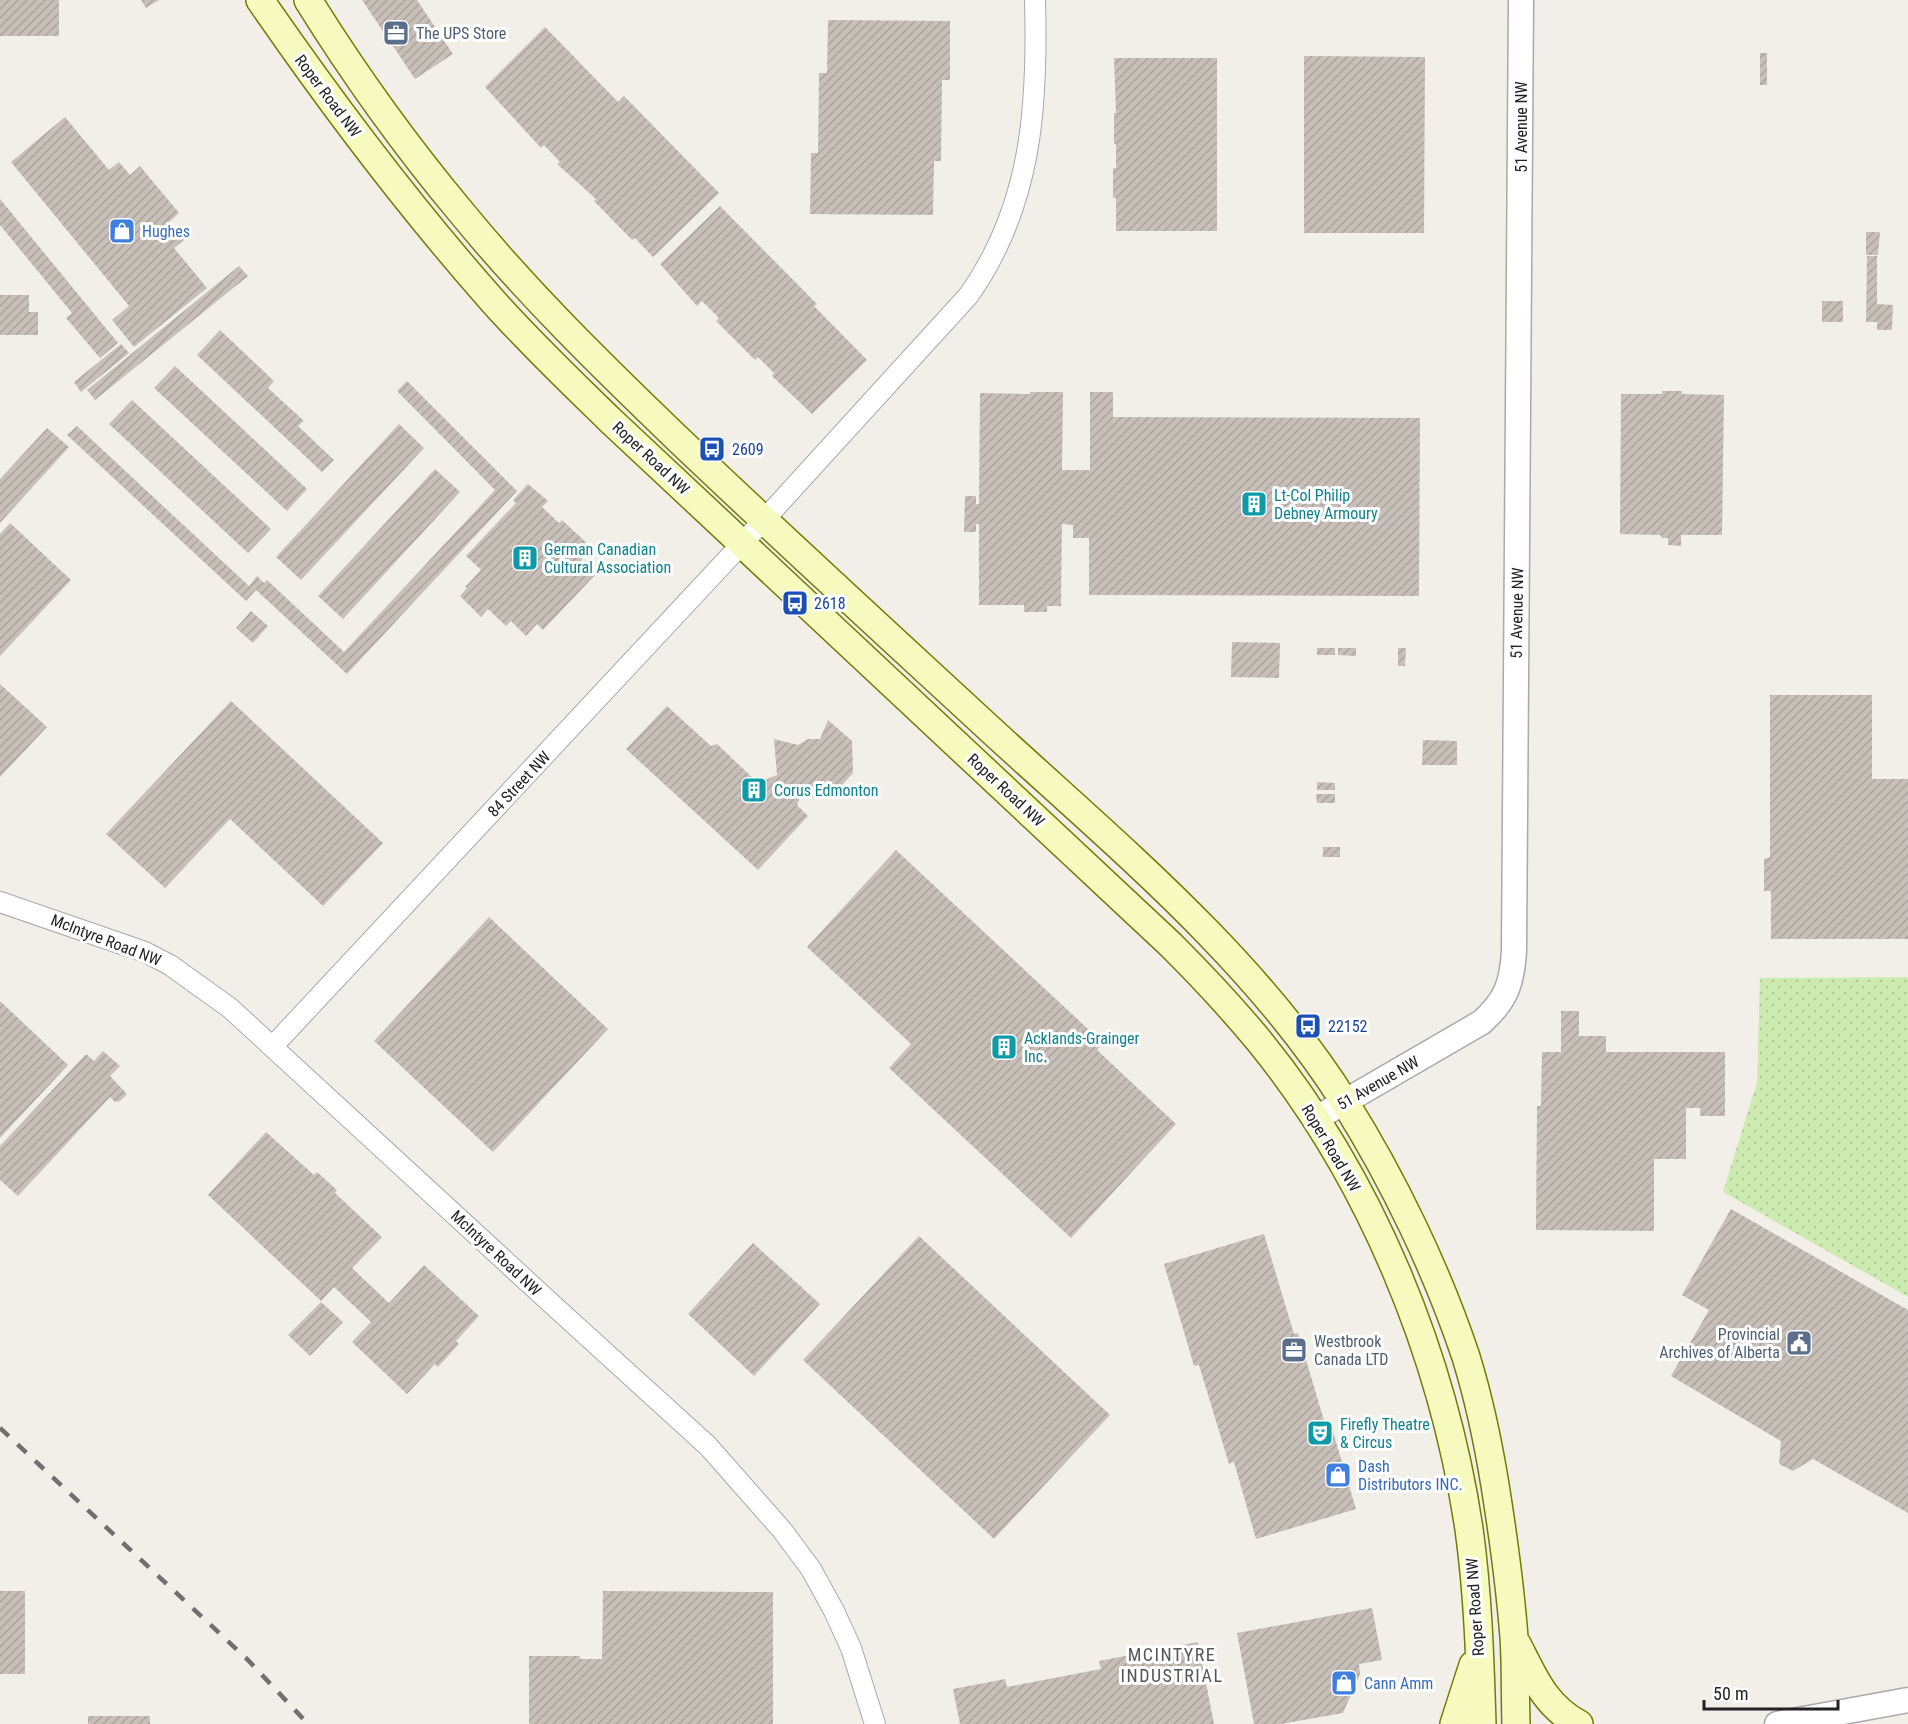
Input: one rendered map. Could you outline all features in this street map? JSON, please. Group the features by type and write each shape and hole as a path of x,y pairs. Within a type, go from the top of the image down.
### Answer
{"main road":[{"name":"Roper Road NW","path":"260,0 370,151 493,302 609,420 1179,952 1261,1043 1315,1119 1352,1182 1395,1269 1418,1326 1441,1397 1460,1479 1469,1531 1479,1646 1482,1724"},
{"name":"Roper Road NW","path":"308,0 381,109 464,217 549,311 634,397 764,520 1142,869 1211,937 1278,1010 1344,1101 1405,1210 1428,1260 1466,1357 1491,1462 1500,1516 1514,1637 1516,1724"},
{"path":"1514,1637 1533,1677 1550,1704 1579,1724"},
{"path":"1454,1724 1479,1646"}],"street":[{"name":"84 Street NW","path":"273,1046 764,520 951,316 980,279 999,247 1014,204 1029,144 1036,74 1035,0"},
{"name":"51 Avenue NW","path":"1315,1119 1482,1022 1502,1002 1511,980 1514,928 1521,0"},
{"name":"McIntyre Road NW","path":"0,902 120,942 170,965 230,1008 708,1446 782,1530 811,1569 851,1648 875,1724"},
{"path":"1777,1724 1908,1700"}],"green space":[{"path":"1908,977 1908,1297 1723,1192 1757,1082 1760,978"}],"building":[{"path":"0,0 59,0 59,36 0,36"},
{"path":"141,0 159,0 146,8"},
{"path":"362,0 417,0 453,54 415,79"},
{"path":"828,20 950,21 950,80 942,80 941,161 934,161 933,215 810,214 811,153 818,153 819,73 827,73"},
{"path":"545,27 618,102 624,96 719,193 653,257 635,238 632,240 594,201 596,199 557,164 560,162 544,145 541,148 485,87"},
{"path":"1760,53 1767,53 1767,85 1760,85"},
{"path":"1304,56 1425,57 1424,233 1304,233"},
{"path":"1114,58 1217,58 1217,231 1116,231 1116,198 1113,198 1113,168 1116,168"},
{"name":"Hughes","path":"65,117 109,170 119,162 130,175 140,166 179,213 169,222 184,240 174,248 207,288 134,347 112,320 129,306 11,162"},
{"path":"0,199 118,343 100,358 66,318 72,313 0,225"},
{"path":"720,206 817,304 814,306 867,360 812,414 772,376 774,373 758,357 755,360 716,321 719,318 702,301 697,306 660,264"},
{"path":"1866,232 1880,232 1878,255 1866,255"},
{"path":"1867,256 1877,256 1877,304 1893,305 1892,330 1877,330 1877,322 1866,322"},
{"path":"239,266 248,276 95,400 87,390"},
{"path":"0,295 29,295 29,312 38,312 38,335 0,335"},
{"path":"1822,301 1843,301 1843,322 1822,322"},
{"path":"220,330 274,381 268,388 304,421 298,426 334,460 322,472 197,355"},
{"path":"121,344 129,353 81,392 74,382"},
{"path":"175,366 307,489 287,511 154,388"},
{"path":"407,381 517,491 347,674 256,590 246,601 67,435 77,426 249,586 257,576 264,583 267,580 344,652 495,490 397,391"},
{"path":"1662,391 1724,395 1722,535 1681,535 1681,546 1668,545 1668,538 1662,538 1660,535 1620,534 1621,394 1662,394"},
{"name":"Lt-Col Philip Debney Armoury","path":"1030,392 1063,392 1062,470 1090,470 1090,392 1113,392 1113,417 1420,418 1419,596 1089,595 1089,538 1073,538 1073,525 1062,524 1061,606 1047,606 1047,612 1024,612 1024,605 979,605 979,524 976,524 976,532 964,532 965,496 976,496 976,504 979,504 980,393 1030,394"},
{"path":"132,400 271,529 248,553 109,424"},
{"path":"399,424 424,448 301,580 276,557"},
{"path":"47,428 69,447 0,523 0,479"},
{"path":"435,469 460,492 343,619 318,596"},
{"name":"German Canadian Cultural Association","path":"528,484 548,501 542,507 559,523 562,520 592,548 581,560 596,574 543,630 537,624 526,636 511,621 506,626 488,609 481,617 460,596 481,570 466,556 516,503 513,500"},
{"path":"10,523 71,580 0,656 0,534"},
{"path":"251,611 268,626 253,643 236,628"},
{"path":"1232,642 1280,643 1279,678 1231,677"},
{"path":"1317,648 1335,648 1335,655 1317,655"},
{"path":"1338,648 1356,648 1356,656 1338,655"},
{"path":"1398,648 1406,648 1405,666 1398,666"},
{"path":"0,684 47,727 0,777"},
{"path":"1770,695 1872,695 1872,779 1908,779 1908,939 1771,939 1771,891 1764,891 1764,859 1770,857"},
{"path":"231,701 383,843 323,906 230,819 165,888 106,834"},
{"name":"Corus Edmonton","path":"667,706 711,746 717,744 758,783 777,775 774,739 798,745 808,739 820,739 828,720 852,741 853,773 831,797 800,798 797,805 808,816 758,870 626,749"},
{"path":"1423,740 1457,741 1457,765 1422,765"},
{"path":"1317,782 1335,783 1335,790 1317,790"},
{"path":"1316,794 1335,794 1335,803 1317,803"},
{"path":"1323,847 1340,847 1340,857 1323,857"},
{"name":"Acklands-Grainger Inc.","path":"896,850 1103,1043 1097,1050 1176,1124 1071,1238 889,1068 911,1044 807,947"},
{"path":"489,917 608,1029 493,1152 374,1041"},
{"path":"0,1001 68,1065 0,1138"},
{"path":"1561,1011 1579,1011 1579,1036 1606,1036 1606,1052 1725,1052 1725,1116 1700,1116 1700,1108 1686,1108 1686,1159 1654,1159 1654,1231 1536,1230 1537,1106 1541,1106 1542,1052 1561,1052"},
{"path":"103,1051 120,1066 110,1076 127,1094 120,1101 115,1102 110,1097 18,1196 0,1180 0,1146 86,1054 94,1061"},
{"path":"266,1132 314,1175 317,1172 337,1190 335,1193 382,1237 352,1268 389,1303 424,1265 479,1316 456,1341 459,1344 438,1367 435,1364 407,1394 352,1342 371,1322 334,1287 321,1301 208,1195"},
{"name":"Provincial Archives of Alberta","path":"1731,1209 1908,1310 1908,1513 1813,1459 1793,1471 1779,1464 1781,1441 1671,1376 1709,1310 1682,1295"},
{"path":"1264,1234 1294,1334 1298,1333 1328,1434 1333,1432 1356,1509 1256,1539 1234,1462 1229,1464 1199,1365 1194,1366 1164,1264"},
{"path":"919,1236 1110,1415 994,1539 803,1360"},
{"path":"753,1243 820,1304 754,1376 688,1314"},
{"path":"321,1302 343,1322 310,1356 288,1335"},
{"path":"0,1591 25,1591 25,1674 0,1674"},
{"path":"603,1591 773,1592 773,1724 529,1724 529,1656 580,1656 580,1659 602,1659"},
{"path":"1372,1608 1382,1660 1359,1664 1360,1674 1343,1713 1281,1724 1254,1724 1237,1633"},
{"path":"1198,1642 1214,1724 960,1724 953,1689 1005,1679 1007,1687 1101,1669 1099,1661"},
{"path":"88,1716 150,1716 150,1724 88,1724"}],"railway":[{"path":"0,1428 247,1659 308,1724"}],"place":[{"name":"The UPS Store","path":"396,33"},
{"name":"Hughes","path":"122,231"},
{"name":"2609","path":"712,449"},
{"name":"Lt-Col Philip Debney Armoury","path":"1254,504"},
{"name":"German Canadian Cultural Association","path":"525,558"},
{"name":"2618","path":"795,603"},
{"name":"Corus Edmonton","path":"754,790"},
{"name":"22152","path":"1308,1026"},
{"name":"Acklands-Grainger Inc.","path":"1004,1047"},
{"name":"Provincial Archives of Alberta","path":"1799,1343"},
{"name":"Westbrook Canada LTD","path":"1294,1350"},
{"name":"Firefly Theatre & Circus","path":"1320,1433"},
{"name":"Dash Distributors INC.","path":"1338,1475"},
{"name":"Cann Amm","path":"1344,1683"}],"district":[{"name":"MCINTYRE INDUSTRIAL","path":"1172,1664"}]}
